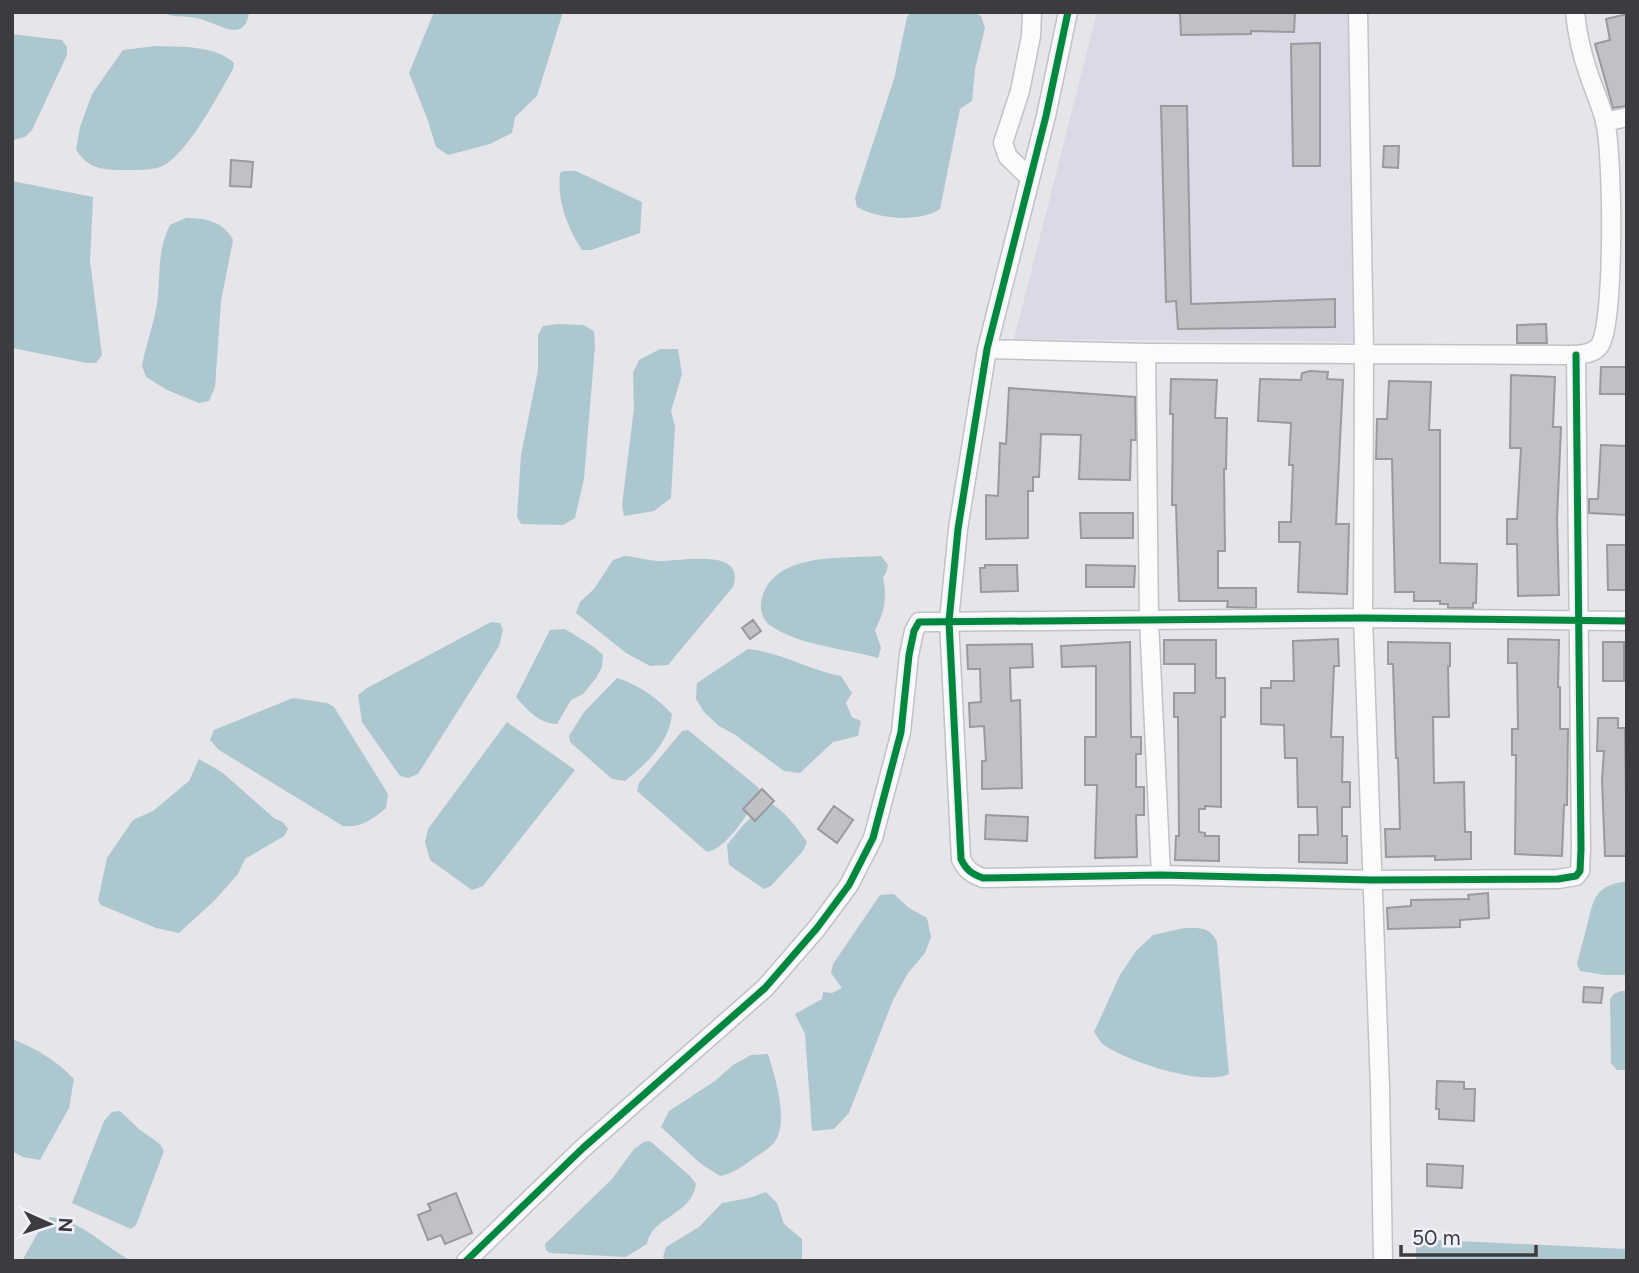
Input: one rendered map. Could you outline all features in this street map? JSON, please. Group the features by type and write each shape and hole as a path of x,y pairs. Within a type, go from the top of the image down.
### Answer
{"street":[{"path":"1030,178 1008,158 1003,143 1020,91 1031,36 1032,12"},
{"path":"1068,12 1046,116 987,349 958,530 949,621 961,859 972,874 984,878 1161,875 1372,880 1576,876 1580,871 1581,849 1576,355"},
{"path":"1359,12 1364,352 1363,618 1383,1261"},
{"path":"987,349 1146,353 1576,355 1596,350 1605,328 1609,286 1611,191 1605,122 1588,73 1575,12"},
{"path":"1605,122 1627,117"},
{"path":"1146,353 1149,620 1161,875"},
{"path":"466,1261 583,1148 765,988 817,928 849,885 873,838 901,732 909,656 914,631 919,622 1363,618 1627,621"}],"shaded area":[{"path":"1097,12 1352,12 1359,342 1014,339"}],"water":[{"path":"162,12 249,12 242,28 236,30 200,19"},
{"path":"434,12 563,12 537,96 515,117 512,133 490,144 448,155 436,147 409,73"},
{"path":"911,12 973,12 981,16 985,28 975,69 972,101 960,109 940,209 921,216 898,218 857,207 855,198 894,79 907,17"},
{"path":"12,34 62,40 67,47 67,55 32,130 25,137 13,140"},
{"path":"156,46 208,50 234,63 233,69 191,139 170,161 160,167 145,170 110,170 93,166 76,150 80,127 92,94 123,50"},
{"path":"576,171 642,202 640,233 591,250 582,250 562,204 559,183 560,173"},
{"path":"12,181 93,197 90,261 102,355 96,363 12,348"},
{"path":"186,218 213,222 224,229 233,240 221,301 215,387 209,401 199,403 167,390 146,377 142,366 157,304 163,242 170,225"},
{"path":"583,325 594,331 584,479 575,518 563,525 521,524 517,517 521,455 538,370 538,335 543,326"},
{"path":"660,349 678,349 682,374 671,411 675,426 671,498 654,511 624,516 622,505 634,408 633,373 639,360"},
{"path":"625,556 657,561 721,561 730,566 735,574 733,587 668,665 650,666 626,653 576,613 580,602 594,589 613,560"},
{"path":"881,556 888,565 883,577 884,604 875,630 881,648 878,658 795,638 771,626 764,619 761,602 767,586 778,574 810,561"},
{"path":"491,622 500,623 503,630 499,646 418,774 408,778 400,776 362,722 358,695"},
{"path":"565,629 603,655 602,667 583,694 571,700 557,724 545,722 534,715 516,697 550,630"},
{"path":"748,649 841,676 852,693 846,703 852,717 861,721 858,736 833,742 800,773 784,771 719,726 704,712 696,699 697,683"},
{"path":"617,678 647,692 672,714 662,743 649,760 625,781 612,779 570,742 569,736 584,712"},
{"path":"293,698 327,703 334,707 388,794 386,808 361,824 343,826 219,750 210,740 214,730"},
{"path":"507,722 575,770 483,886 472,890 430,860 425,842 428,829"},
{"path":"688,730 759,788 760,795 730,837 707,852 637,791 639,783 682,731"},
{"path":"199,759 223,773 275,819 283,822 288,829 284,836 245,859 238,874 215,900 179,933 156,928 101,905 98,900 107,858 133,820 153,811 189,781"},
{"path":"768,802 785,814 807,842 803,851 771,886 764,889 729,865 727,845 744,824"},
{"path":"1627,881 1627,975 1580,971 1577,964 1594,900 1608,886"},
{"path":"894,894 909,908 927,918 931,937 925,953 908,973 893,1000 849,1113 834,1129 812,1131 805,1034 795,1014 822,999 823,992 832,993 842,988 831,973 833,964 880,895"},
{"path":"1184,928 1207,931 1217,942 1229,1074 1202,1077 1147,1065 1104,1045 1094,1032 1120,975 1136,951 1153,935"},
{"path":"1621,991 1627,991 1627,1070 1617,1070 1611,1063 1610,999"},
{"path":"12,1039 46,1056 74,1079 69,1108 40,1160 23,1157 12,1151"},
{"path":"768,1054 780,1101 778,1137 770,1147 746,1164 720,1176 701,1164 661,1127 669,1111 715,1081 733,1065 751,1055"},
{"path":"120,1111 160,1144 164,1151 136,1225 131,1229 72,1203 104,1121 112,1112"},
{"path":"650,1141 696,1184 687,1203 656,1228 647,1244 626,1257 550,1253 546,1250 545,1244 612,1179 634,1149"},
{"path":"766,1192 777,1203 784,1224 802,1239 802,1260 667,1261 663,1257 666,1247 699,1227 722,1203"},
{"path":"50,1217 62,1219 83,1229 132,1261 22,1261"},
{"path":"1416,1239 1627,1249 1627,1261 1416,1261"}],"building":[{"path":"1180,12 1295,12 1294,32 1251,31 1251,34 1181,35"},
{"path":"1627,14 1627,106 1613,108 1595,44 1610,40 1606,19"},
{"path":"1320,43 1320,166 1293,166 1291,44"},
{"path":"1161,106 1187,106 1191,304 1335,299 1335,327 1178,329 1176,301 1166,302"},
{"path":"1384,146 1399,146 1398,168 1383,167"},
{"path":"231,160 253,162 251,187 230,186"},
{"path":"1546,324 1547,343 1517,343 1517,325"},
{"path":"1601,367 1627,367 1627,394 1600,394"},
{"path":"1328,372 1327,379 1343,380 1336,524 1349,524 1347,594 1298,592 1300,542 1279,542 1279,522 1291,522 1291,423 1258,421 1260,379 1301,380 1302,373"},
{"path":"1511,375 1555,377 1553,427 1561,427 1557,519 1559,595 1518,596 1517,544 1507,544 1507,519 1517,519 1521,448 1510,448"},
{"path":"1171,379 1217,380 1215,418 1227,418 1224,469 1225,551 1218,551 1218,588 1256,588 1256,608 1227,607 1228,601 1179,601 1176,505 1172,505"},
{"path":"1389,381 1431,382 1429,430 1440,430 1440,563 1477,564 1476,603 1473,603 1473,608 1448,608 1448,604 1440,604 1440,601 1414,601 1414,592 1395,592 1392,459 1376,459 1377,419 1387,419"},
{"path":"1009,388 1135,397 1136,440 1131,440 1130,480 1079,479 1081,435 1041,434 1039,477 1033,477 1033,491 1028,491 1028,538 986,539 986,495 998,496 1000,443 1006,444"},
{"path":"1601,445 1627,446 1627,515 1589,513 1589,499 1598,499"},
{"path":"1080,513 1133,513 1133,538 1081,538"},
{"path":"1607,545 1627,545 1627,590 1608,590"},
{"path":"985,565 1017,565 1018,591 981,592 980,568 985,568"},
{"path":"1086,565 1135,566 1134,587 1086,587"},
{"path":"753,620 761,631 750,639 742,628"},
{"path":"1338,639 1339,666 1334,666 1331,737 1343,737 1342,782 1350,782 1350,807 1342,807 1342,836 1347,836 1347,863 1299,862 1299,835 1318,835 1317,807 1298,807 1297,758 1285,758 1284,725 1261,724 1261,688 1271,688 1271,681 1294,681 1293,641"},
{"path":"1508,639 1559,640 1560,729 1568,729 1567,805 1564,805 1562,856 1515,854 1516,755 1512,755 1512,729 1518,729 1517,663 1508,663"},
{"path":"1164,640 1216,640 1216,678 1225,678 1225,717 1221,717 1221,807 1205,806 1205,809 1199,809 1199,832 1205,833 1205,836 1219,836 1219,861 1175,860 1176,836 1179,836 1178,717 1174,717 1174,693 1195,693 1195,664 1164,664"},
{"path":"1130,642 1131,737 1141,737 1141,754 1136,754 1136,787 1144,787 1144,815 1136,815 1137,857 1095,858 1097,785 1085,785 1085,737 1096,737 1096,666 1062,667 1061,646"},
{"path":"1388,642 1450,643 1449,717 1433,717 1434,783 1464,782 1465,832 1471,832 1471,859 1435,860 1435,856 1386,857 1385,829 1400,829 1393,664 1388,664"},
{"path":"1603,642 1624,642 1624,681 1603,681"},
{"path":"1032,644 1033,667 1010,668 1011,701 1020,700 1022,788 982,789 982,761 986,761 984,726 970,727 969,703 981,702 980,669 968,669 967,645"},
{"path":"1598,718 1618,718 1618,728 1625,728 1627,856 1605,856 1602,780 1604,751 1597,751"},
{"path":"762,789 774,801 755,821 743,809"},
{"path":"834,806 853,820 837,843 818,829"},
{"path":"986,815 1028,817 1027,841 985,839"},
{"path":"1488,893 1489,918 1460,920 1460,927 1388,929 1387,908 1411,906 1411,900 1469,899 1468,895"},
{"path":"1584,987 1603,988 1601,1003 1583,1002"},
{"path":"1437,1081 1464,1082 1464,1089 1475,1089 1474,1121 1439,1119 1439,1109 1436,1109"},
{"path":"1427,1164 1463,1166 1462,1188 1427,1186"},
{"path":"456,1193 472,1233 445,1244 441,1235 428,1240 418,1215 431,1210 428,1204"}],"cycle path":[{"path":"1068,12 1046,116 987,349 958,529 949,621 961,859 973,873 983,878 1161,875 1372,880 1558,879 1576,876 1580,871 1581,849 1576,355"},
{"path":"466,1261 583,1148 765,988 817,928 849,885 873,838 901,732 909,655 914,631 919,622 1363,618 1627,621"}]}
